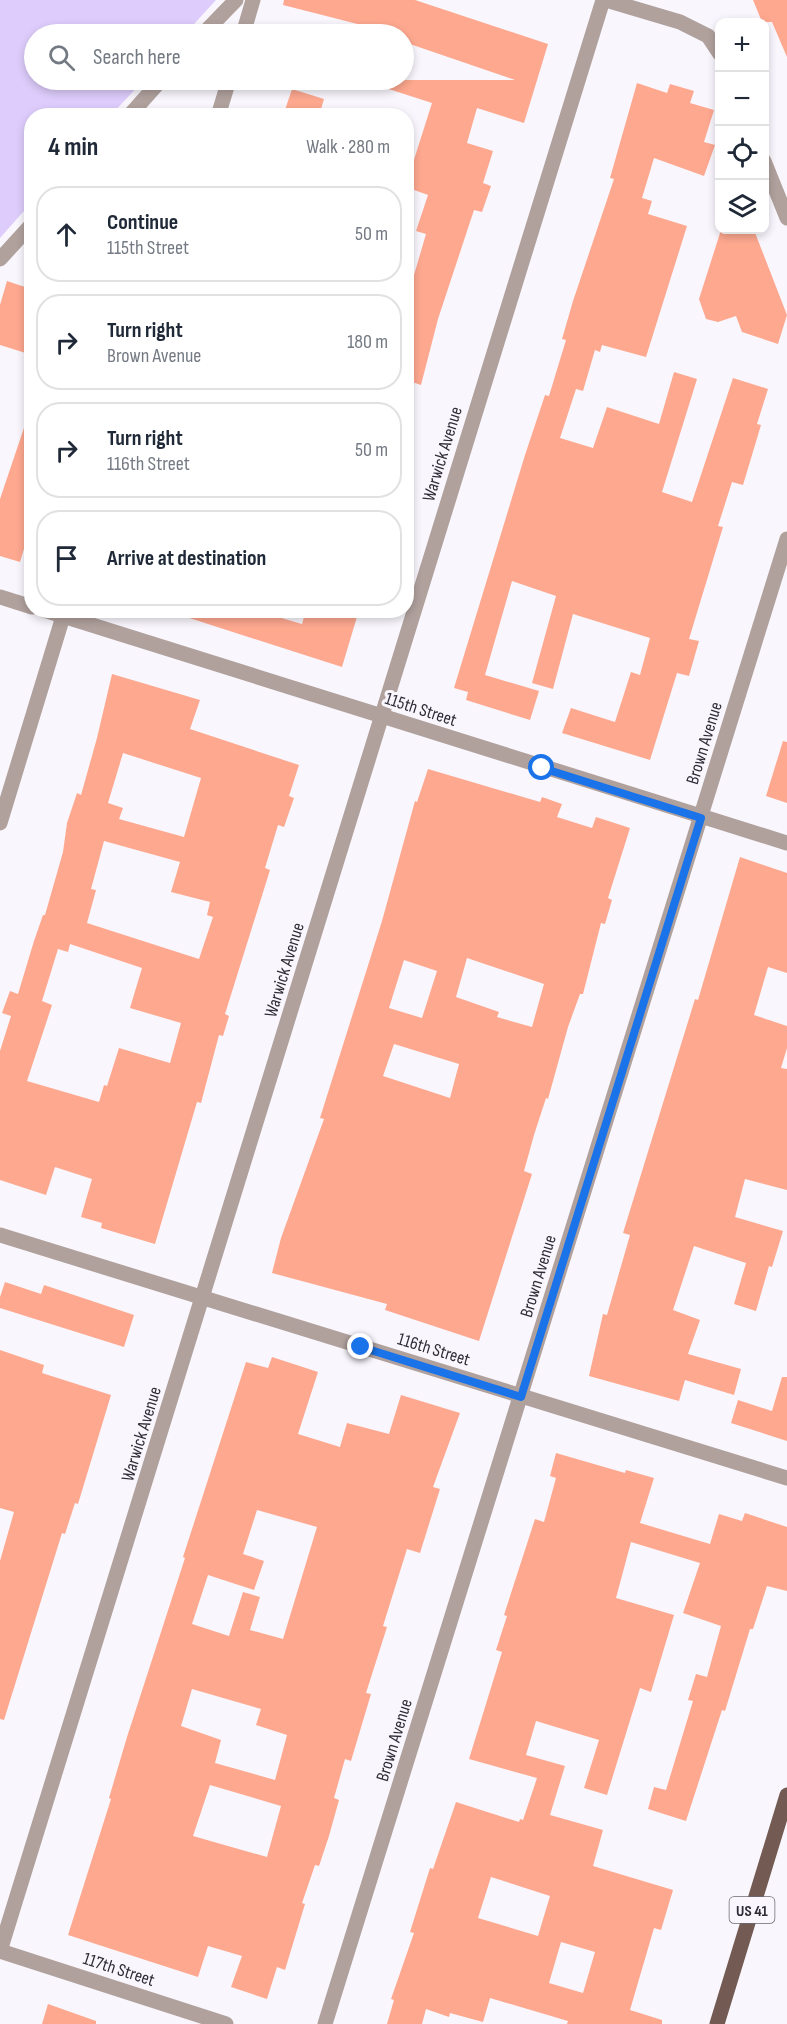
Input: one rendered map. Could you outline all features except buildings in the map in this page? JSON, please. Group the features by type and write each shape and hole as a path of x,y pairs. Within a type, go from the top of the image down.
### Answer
{"main road":[{"name":"US 41","path":"717,2024 787,1795"}],"street":[{"path":"213,24 236,0"},
{"path":"246,24 254,0"},
{"path":"604,0 680,22 708,36 715,46"},
{"name":"Warwick Avenue","path":"414,611 604,0"},
{"path":"136,108 152,90"},
{"path":"220,108 226,90"},
{"path":"769,171 787,218"},
{"path":"0,259 24,233"},
{"name":"Brown Avenue","path":"325,2024 787,539"},
{"path":"0,597 24,604"},
{"path":"0,823 63,618"},
{"name":"115th Street","path":"80,618 381,717 787,843"},
{"name":"Warwick Avenue","path":"0,1951 204,1298 412,618"},
{"name":"116th Street","path":"0,1235 787,1478"},
{"name":"117th Street","path":"0,1951 226,2024"}],"shaded area":[{"path":"0,0 216,0 194,24 24,24 24,90 135,90 118,108 24,108 24,211 0,238"}],"route":[{"path":"361,1347 521,1397 701,818 542,768"}]}
